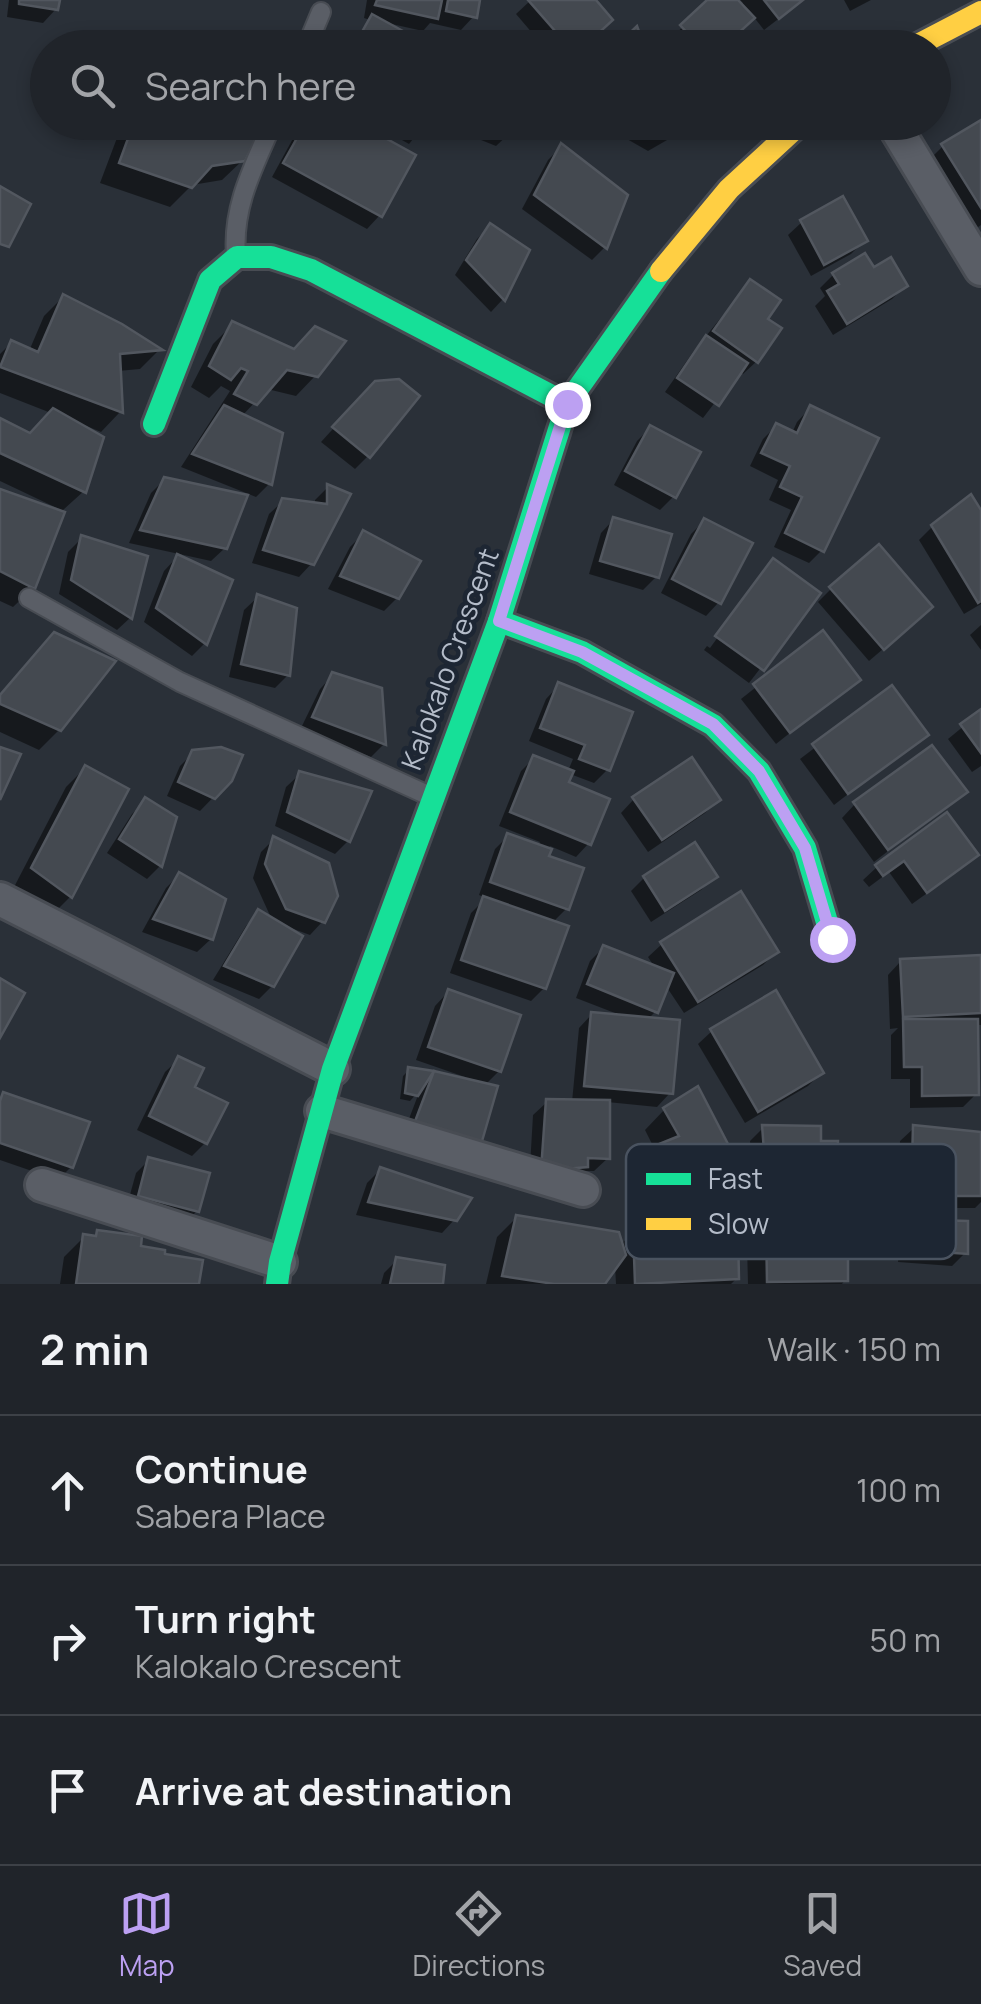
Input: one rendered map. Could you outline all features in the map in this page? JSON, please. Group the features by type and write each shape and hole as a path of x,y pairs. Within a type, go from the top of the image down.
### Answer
{"street":[{"path":"946,30 981,12"},
{"name":"Kalokalo Crescent","path":"278,1273 334,1069 499,621 567,404 665,266 716,204 783,140"},
{"path":"903,140 981,269"},
{"path":"154,424 210,280 237,257 271,257 310,270 567,404"},
{"path":"499,621 582,652 713,724 759,771 805,848 832,939"},
{"path":"0,898 334,1069"},
{"path":"322,1110 583,1190"},
{"path":"42,1184 278,1273"}],"lane":[{"path":"314,30 321,12"},
{"path":"237,257 234,232 240,202 266,140"},
{"path":"29,598 180,682 433,798"}],"building":[{"path":"19,0 60,0 58,10 19,4"},
{"path":"377,0 442,0 438,19 375,5"},
{"path":"448,0 480,0 477,18 446,11"},
{"path":"528,0 596,0 613,20 602,30 554,30"},
{"path":"707,0 738,0 755,18 742,30 685,30 680,25"},
{"path":"764,0 803,0 779,19"},
{"path":"372,14 401,30 363,30"},
{"path":"981,120 981,208 941,144"},
{"path":"127,140 256,140 245,161 212,166 192,188 119,163"},
{"path":"296,140 389,140 416,155 382,217 283,163"},
{"path":"561,143 628,195 607,249 534,195"},
{"path":"0,186 31,204 9,247 0,244"},
{"path":"843,196 868,241 824,265 800,220"},
{"path":"490,223 530,250 505,301 466,260"},
{"path":"865,253 874,267 891,257 908,286 847,324 827,291 839,284 832,273"},
{"path":"750,279 781,300 768,319 782,328 758,363 713,331"},
{"path":"63,294 163,350 120,354 123,413 0,367 11,340 38,352"},
{"path":"232,321 294,349 315,326 346,341 318,377 287,370 257,405 234,394 248,371 241,368 231,380 209,366"},
{"path":"706,335 748,363 719,406 677,378"},
{"path":"399,379 420,396 370,458 332,427 375,381"},
{"path":"224,405 283,433 272,485 192,454"},
{"path":"810,405 879,438 824,552 785,533 802,497 780,487 790,466 761,453 776,423 797,433"},
{"path":"53,408 104,437 86,493 0,453 0,418 30,433"},
{"path":"650,425 701,452 676,498 625,471"},
{"path":"164,477 248,495 227,549 140,530"},
{"path":"327,484 351,494 314,565 263,550 282,498 327,504"},
{"path":"0,489 65,512 35,589 0,571"},
{"path":"971,494 981,510 978,603 931,525"},
{"path":"613,517 672,534 659,578 600,561"},
{"path":"704,518 753,543 721,604 672,579"},
{"path":"363,530 421,561 399,599 340,576"},
{"path":"81,535 148,556 132,619 71,580"},
{"path":"879,544 933,607 884,650 829,587"},
{"path":"177,554 233,580 207,645 156,608"},
{"path":"773,558 821,593 764,671 715,636"},
{"path":"257,594 297,608 290,676 241,664"},
{"path":"823,630 861,680 790,733 753,684"},
{"path":"54,632 116,661 61,731 0,704 0,695"},
{"path":"332,672 382,688 386,745 312,717"},
{"path":"558,682 633,712 610,771 579,759 585,745 540,728"},
{"path":"892,685 929,735 848,794 812,744"},
{"path":"981,709 981,753 960,724"},
{"path":"932,745 968,792 888,850 853,802"},
{"path":"0,747 21,754 0,800"},
{"path":"221,747 243,755 232,781 215,799 178,782 192,750"},
{"path":"533,755 574,771 569,782 610,799 591,845 510,812"},
{"path":"692,757 721,800 662,840 632,797"},
{"path":"85,765 129,789 72,898 31,868"},
{"path":"299,771 372,791 350,842 287,812"},
{"path":"145,797 177,817 162,867 119,839"},
{"path":"947,812 979,855 927,893 904,861 883,876 875,865"},
{"path":"507,833 552,849 549,856 584,868 569,910 490,882"},
{"path":"273,836 329,863 338,896 325,923 286,909 265,864"},
{"path":"695,842 718,877 665,911 643,876"},
{"path":"179,872 226,899 213,940 153,919"},
{"path":"741,891 779,952 698,1002 660,942"},
{"path":"483,896 569,926 546,989 461,960"},
{"path":"258,909 303,936 274,987 224,966"},
{"path":"603,945 674,973 658,1013 587,984"},
{"path":"981,955 981,1013 903,1017 900,959"},
{"path":"0,978 25,993 0,1038"},
{"path":"448,989 521,1015 501,1072 428,1047"},
{"path":"776,990 824,1073 758,1112 710,1029"},
{"path":"591,1012 680,1020 673,1094 584,1086"},
{"path":"903,1019 978,1019 979,1095 922,1096 922,1067 904,1067"},
{"path":"178,1056 204,1068 195,1087 228,1103 207,1144 149,1116"},
{"path":"408,1067 434,1071 418,1096 405,1093"},
{"path":"434,1071 498,1086 478,1155 411,1132"},
{"path":"698,1086 728,1144 659,1144 679,1136 663,1108"},
{"path":"3,1092 90,1122 73,1168 0,1143"},
{"path":"546,1099 610,1100 610,1159 588,1158 588,1167 541,1171"},
{"path":"762,1125 821,1126 821,1141 838,1141 838,1144 763,1144"},
{"path":"913,1125 981,1132 981,1196 956,1196 956,1144 913,1144"},
{"path":"148,1157 210,1173 199,1212 138,1196"},
{"path":"380,1167 472,1198 457,1221 368,1202"},
{"path":"516,1215 619,1232 626,1255 605,1284 554,1284 502,1276"},
{"path":"956,1221 968,1221 968,1254 956,1253"},
{"path":"97,1230 142,1236 141,1246 203,1260 199,1284 76,1284 83,1234 96,1236"},
{"path":"396,1257 445,1265 443,1284 390,1284"},
{"path":"634,1259 739,1259 739,1279 635,1284"},
{"path":"767,1259 848,1259 848,1281 767,1282"}],"traffic: fast":[{"path":"154,424 210,280 237,257 271,257 311,270 567,404"},
{"path":"277,1284 333,1069 499,621 567,404 661,271"},
{"path":"499,621 582,652 713,725 759,771 805,848 832,939"}],"traffic: slow":[{"path":"946,30 981,12"},
{"path":"661,271 729,189 782,140"}],"route":[{"path":"567,404 499,621 582,652 713,724 759,771 805,848 832,939"}]}
